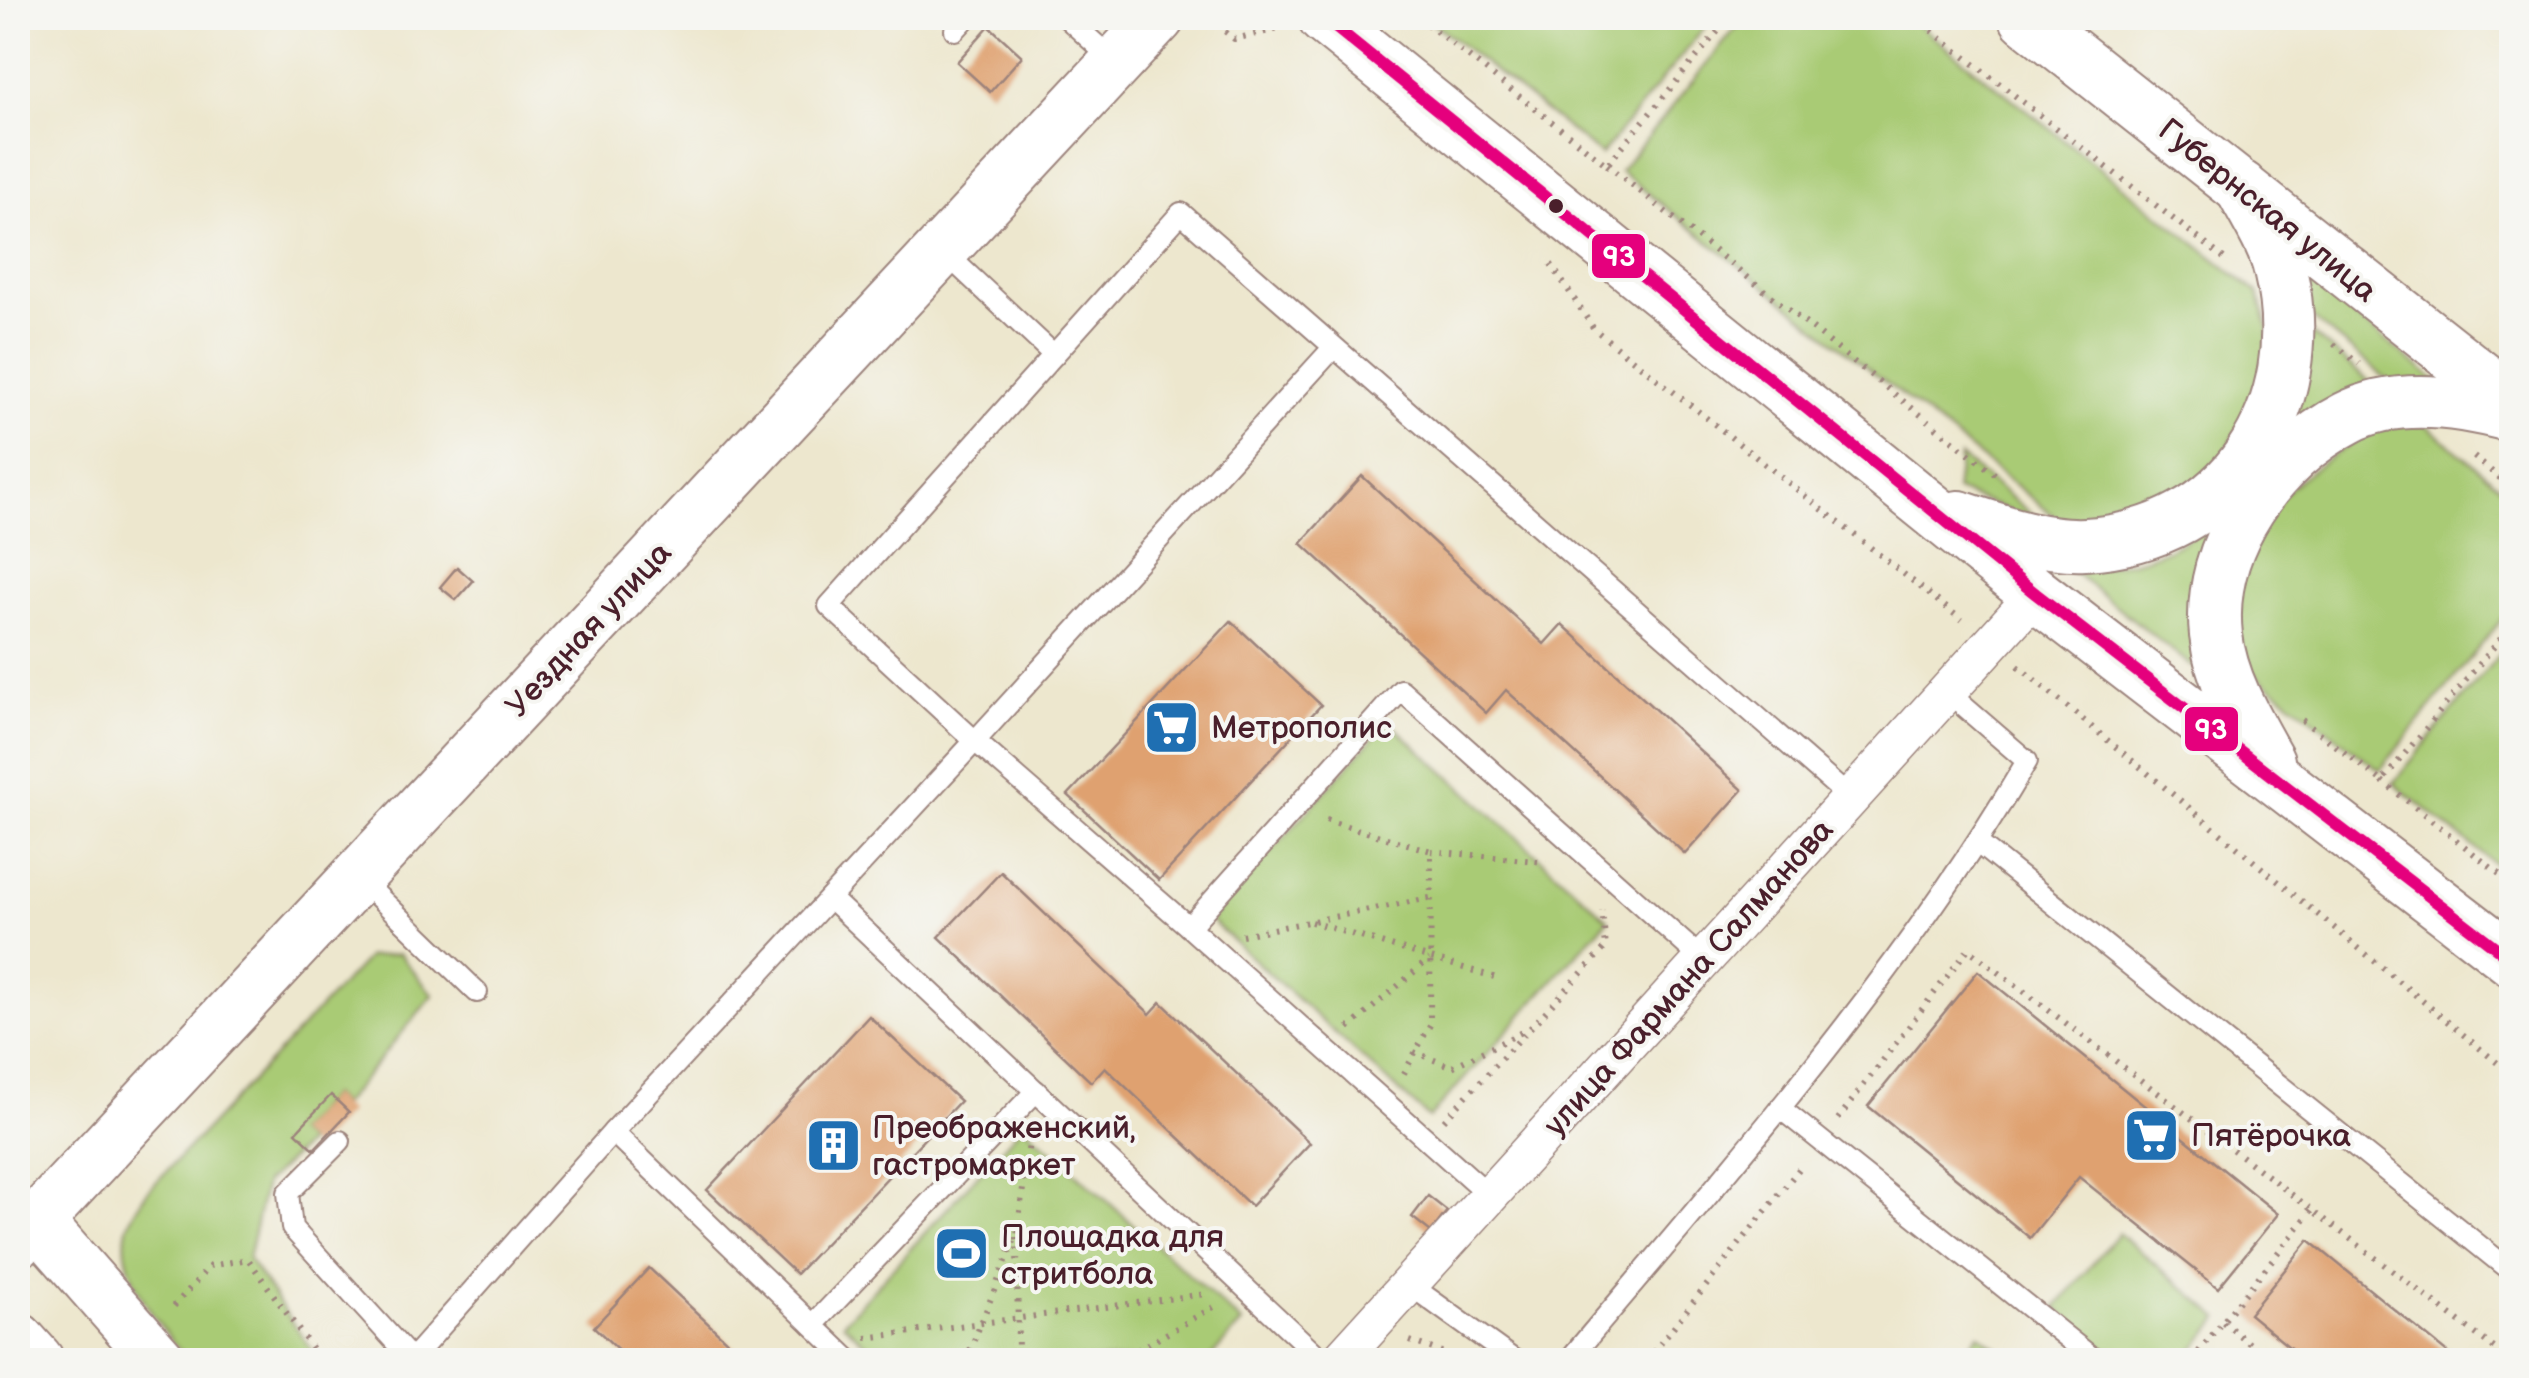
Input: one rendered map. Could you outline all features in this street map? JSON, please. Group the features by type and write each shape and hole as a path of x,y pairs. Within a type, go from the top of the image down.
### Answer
{"street":[{"name":"Уездная улица","path":"27,1231 1158,18"},
{"path":"1324,18 2036,594 2512,960"},
{"name":"Губернская улица","path":"2036,21 2512,402"},
{"path":"1934,508 2010,534 2085,544 2167,526 2232,483 2273,418 2290,348 2280,267 2241,187"},
{"path":"2279,779 2233,698 2216,634 2223,560 2252,504 2291,457 2349,416 2406,403 2468,404 2512,416"},
{"name":"улица Фармана Салманова","path":"1340,1360 2036,594"},
{"path":"27,1231 159,1360"},
{"path":"18,1339 37,1360"}],"lane":[{"path":"1067,18 1116,63"},
{"path":"1489,1196 975,741 829,606 1181,213 1850,798"},
{"path":"942,250 1054,355"},
{"path":"340,1141 288,1193 292,1228 412,1360 613,1132 1334,347"},
{"path":"1189,927 1401,690 1704,960"},
{"path":"1569,1360 1780,1108 1979,844 2028,761 1947,692"},
{"path":"1979,844 2512,1272"},
{"path":"358,876 477,992"},
{"path":"830,898 1322,1360"},
{"path":"813,1326 1036,1091"},
{"path":"1780,1108 2095,1360"},
{"path":"613,1132 850,1360"},
{"path":"1410,1284 1514,1360"}],"path":[{"path":"1419,18 1607,165 1729,18"},
{"path":"1915,18 2284,303 2406,403"},
{"path":"1550,262 1594,329 1991,644 2512,1075"},
{"path":"2466,452 2512,488"},
{"path":"2382,781 2512,884"},
{"path":"1294,810 1431,851 1599,867 1606,947 1426,1139"},
{"path":"1388,1104 1430,1025 1431,851"},
{"path":"1206,942 1430,898"},
{"path":"1310,922 1494,977"},
{"path":"1647,1360 1968,950 2510,1360"},
{"path":"1325,1048 1429,959"},
{"path":"1414,1052 1452,1067 1531,1028"},
{"path":"1018,1360 1017,1234 1036,1091"},
{"path":"2192,1360 2312,1210"},
{"path":"966,1360 1017,1234"},
{"path":"170,1310 210,1266 248,1260 320,1360"},
{"path":"830,1342 1246,1288"},
{"path":"1120,1360 1246,1288"},
{"path":"2224,1322 2270,1360"},
{"path":"1398,1337 1466,1360"}],"green space":[{"path":"1427,18 1712,18 1601,155"},
{"path":"1744,18 1910,18 2258,293 2269,329 2264,376 2216,475 2162,509 2064,524 1620,171"},
{"path":"2298,271 2439,383 2400,390 2306,313"},
{"path":"2304,327 2384,394 2280,446"},
{"path":"2388,422 2426,425 2511,495 2511,608 2380,770 2237,661 2235,596 2246,548 2276,502 2317,466"},
{"path":"1960,457 2043,523 1956,491"},
{"path":"2219,519 2198,671 2067,567 2110,565 2148,557"},
{"path":"2511,640 2511,877 2393,783"},
{"path":"1388,721 1608,919 1429,1118 1210,920"},
{"path":"399,954 433,995 342,1105 331,1095 296,1132 307,1143 265,1183 248,1259 319,1360 188,1360 154,1316 134,1281 125,1245 133,1214 146,1193 368,957"},
{"path":"1023,1125 1242,1323 1208,1360 884,1360 843,1323"},
{"path":"2118,1233 2220,1318 2185,1360 2119,1360 2056,1308"},
{"path":"1979,1334 2012,1360 1957,1360"}],"building":[{"path":"989,26 1022,56 990,92 957,62"},
{"path":"1362,476 1544,644 1562,624 1743,790 1685,854 1506,690 1486,713 1301,543"},
{"path":"457,567 473,581 456,600 440,587"},
{"path":"1231,621 1321,705 1159,880 1068,795"},
{"path":"1001,872 1150,1014 1161,1002 1310,1143 1251,1206 1105,1067 1091,1082 939,937"},
{"path":"1978,971 2278,1214 2218,1288 2079,1177 2030,1238 1868,1106"},
{"name":"Преображенский, гастромаркет","path":"869,1016 960,1101 796,1274 707,1190"},
{"path":"331,1095 349,1112 314,1149 296,1132"},
{"path":"1428,1196 1447,1211 1431,1232 1412,1217"},
{"path":"2309,1240 2456,1360 2305,1360 2249,1314"},
{"path":"649,1268 747,1360 629,1360 594,1327"}],"transit line":[{"name":"93","path":"1324,18 2036,594 2512,960"}],"place":[{"name":"Метрополис","path":"1172,727"},
{"name":"Пятёрочка","path":"2152,1135"},
{"name":"Преображенский, гастромаркет","path":"833,1145"},
{"name":"Площадка для стритбола","path":"962,1254"}]}
